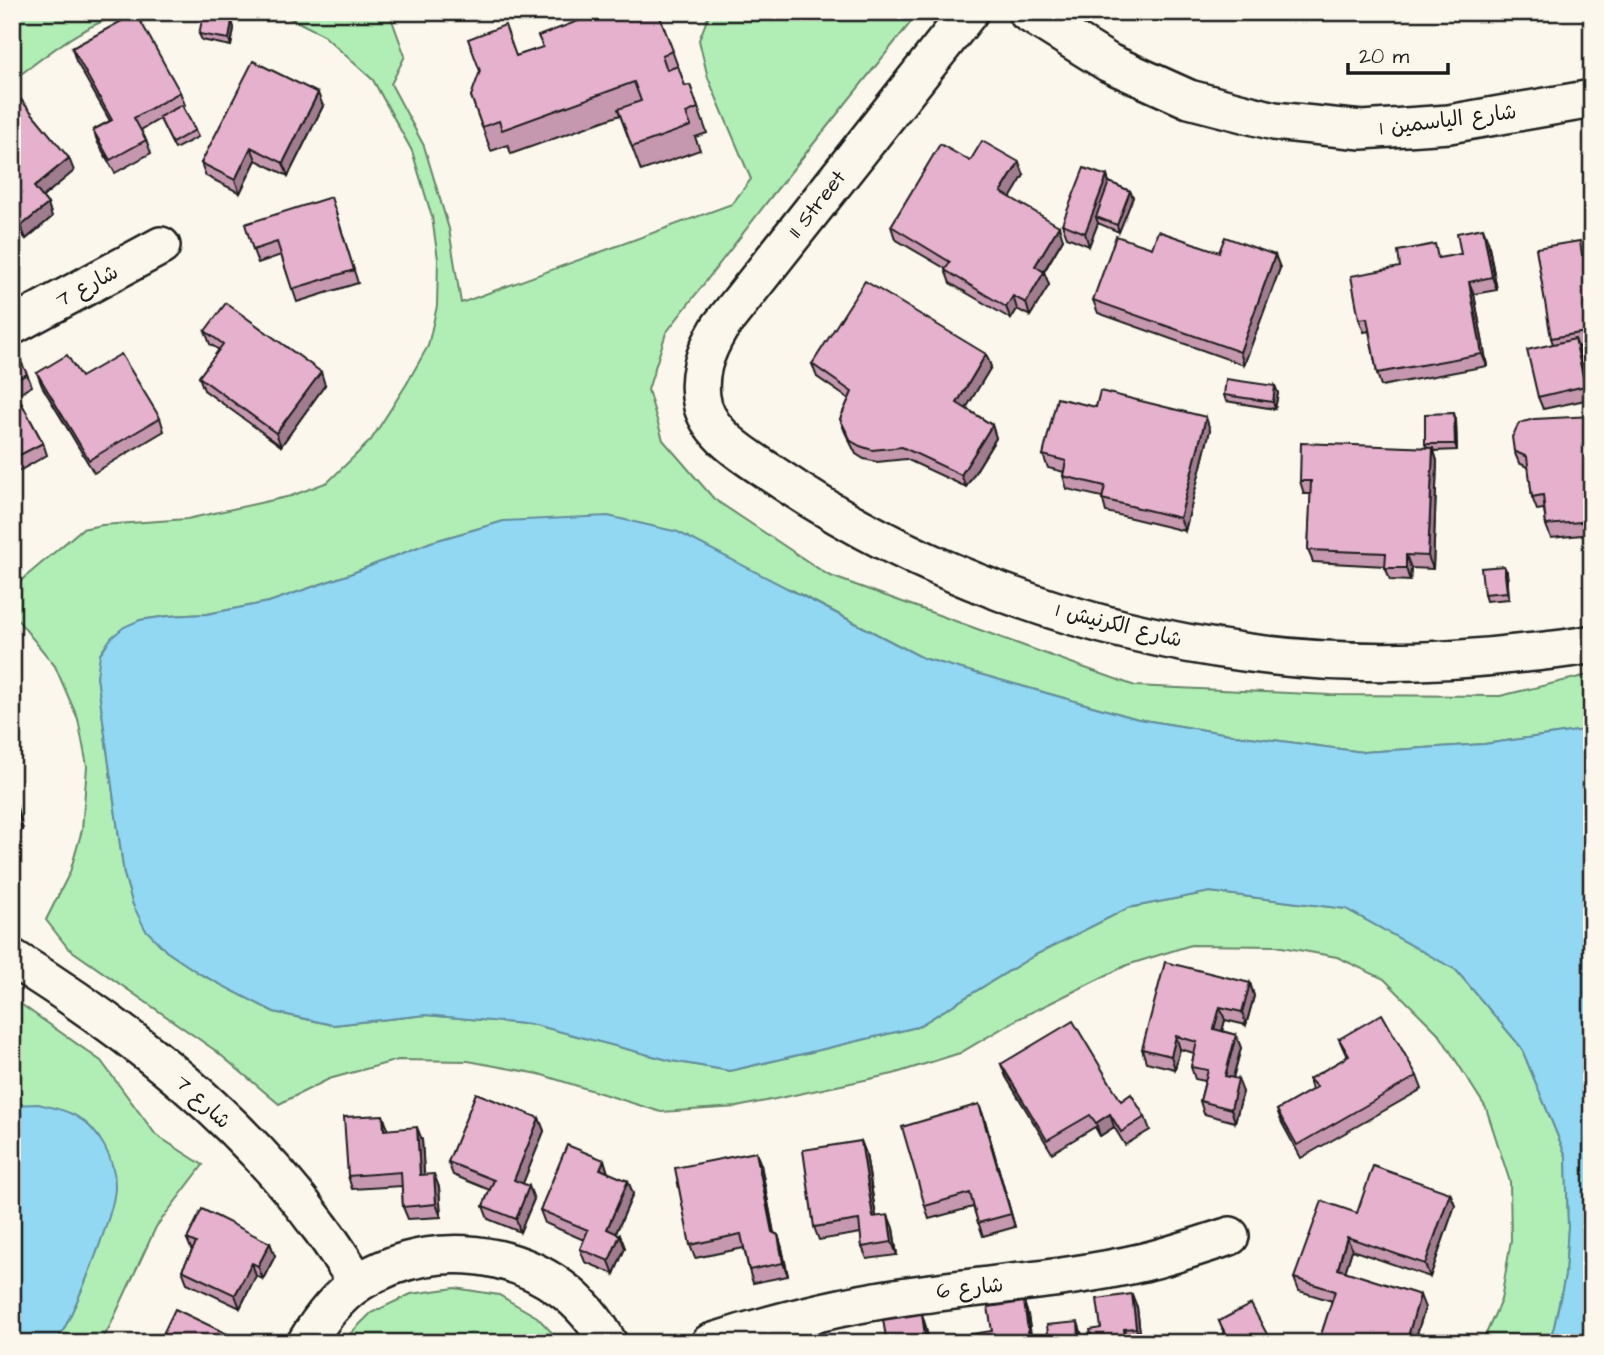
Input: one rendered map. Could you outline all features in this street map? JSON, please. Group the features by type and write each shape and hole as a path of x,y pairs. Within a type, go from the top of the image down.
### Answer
{"street":[{"name":"11 Street","path":"704,410 700,388 701,367 720,327 969,12"},
{"name":"شارع الياسمين 1","path":"1031,13 1109,63 1189,99 1274,121 1362,130 1449,124 1592,99"},
{"name":"شارع 7","path":"12,326 161,246"},
{"name":"شارع الكرنيش 1","path":"704,410 716,429 732,446 817,504 887,543 960,577 1036,604 1142,635 1250,653 1360,662 1470,659 1592,644"},
{"name":"شارع 7","path":"12,958 56,985 116,1028 212,1109 267,1165 318,1225 358,1283"},
{"name":"شارع 6","path":"709,1343 851,1305 1093,1272 1145,1262 1230,1236"},
{"path":"306,1343 321,1318 358,1283 406,1260 459,1253 512,1261 559,1286 598,1324 608,1343"}],"green space":[{"path":"12,12 132,12 115,16 83,31 12,81"},
{"path":"278,12 389,12 405,56 391,84 424,146 449,229 461,303 732,204 751,179 708,78 699,40 710,12 919,12 666,333 648,390 663,440 714,499 828,575 1135,686 1330,695 1500,696 1592,674 1592,729 1484,744 1363,752 1138,719 923,658 790,589 504,521 431,542 269,602 207,614 140,620 97,676 124,874 133,905 166,951 200,974 274,1012 333,1025 426,1015 536,1025 672,1061 730,1071 917,1027 1035,955 1128,908 1210,892 1346,909 1456,970 1521,1047 1566,1156 1568,1226 1565,1276 1548,1343 1482,1343 1501,1300 1511,1240 1510,1182 1486,1108 1439,1034 1384,979 1337,957 1276,946 1191,945 1127,965 1018,1019 960,1053 893,1074 737,1107 661,1112 539,1074 468,1061 398,1060 329,1079 279,1104 216,1051 68,948 46,920 70,872 82,830 87,766 78,719 55,666 12,613 12,600 18,583 82,529 187,519 291,496 328,482 371,440 406,385 428,346 437,306 438,259 432,217 412,151 373,80 322,34"},
{"path":"15,1000 101,1061 156,1135 203,1165 156,1227 100,1343 57,1343 91,1267 105,1228 115,1187 21,1104 12,1105 12,1004"},
{"path":"455,1288 499,1295 537,1317 562,1343 341,1343 371,1313 411,1294"}],"water":[{"path":"608,516 678,532 923,658 1138,719 1363,752 1484,744 1592,729 1592,1343 1548,1343 1565,1276 1568,1226 1566,1156 1521,1047 1456,970 1346,909 1210,892 1128,908 1035,955 917,1027 730,1071 672,1061 535,1025 426,1015 333,1025 274,1012 200,974 166,951 145,929 133,905 124,874 97,676 100,654 111,638 124,627 140,620 207,614 269,602 431,542 504,521"},
{"path":"38,1104 70,1113 83,1120 98,1136 109,1156 115,1177 115,1192 95,1258 57,1343 12,1343 12,1105"}],"building":[{"path":"602,12 658,12 673,51 662,55 667,70 678,66 685,86 690,85 698,108 686,113 691,126 632,147 618,109 641,101 634,82 502,130 499,121 482,127 471,96 480,71 468,39 505,25 516,56 543,47 538,36"},
{"path":"136,13 180,92 134,118 146,140 110,160 93,130 112,120 72,48"},
{"path":"203,16 232,21 229,39 199,34"},
{"path":"253,61 318,93 283,163 251,147 235,180 201,163"},
{"path":"18,96 69,158 34,187 48,204 21,226 12,215 12,100"},
{"path":"182,105 195,130 172,143 159,117"},
{"path":"982,141 1019,162 1001,192 1059,226 1035,266 1044,272 1026,303 1013,296 1006,307 945,270 950,262 891,226 940,144 970,161"},
{"path":"1084,168 1107,176 1085,233 1062,224"},
{"path":"1109,182 1130,191 1117,225 1096,217"},
{"path":"331,197 354,270 292,289 277,242 253,250 245,224"},
{"path":"1483,228 1492,277 1469,282 1482,354 1377,373 1367,318 1359,319 1351,276 1400,267 1398,251 1435,244 1438,258 1461,254 1457,233"},
{"path":"1158,231 1219,252 1225,237 1275,255 1240,352 1093,300 1116,236 1152,248"},
{"path":"1580,241 1582,255 1592,253 1592,349 1589,350 1586,332 1551,338 1536,248"},
{"path":"865,281 986,354 957,403 992,425 961,475 902,447 872,450 851,441 840,419 852,392 812,364"},
{"path":"226,303 321,372 276,433 199,377 223,344 205,331"},
{"path":"1575,339 1585,386 1538,397 1527,350"},
{"path":"16,351 27,374 12,382 12,353"},
{"path":"121,354 160,418 89,460 37,373 67,355 81,377"},
{"path":"1226,379 1275,386 1273,402 1224,395"},
{"path":"12,386 43,443 12,459"},
{"path":"1100,391 1206,417 1180,518 1102,499 1105,486 1063,476 1066,461 1043,455 1057,398 1096,407"},
{"path":"1454,413 1455,444 1425,444 1425,414"},
{"path":"1592,416 1592,521 1546,525 1543,495 1532,497 1527,457 1514,451 1512,437 1519,423 1534,419"},
{"path":"1301,443 1433,448 1428,556 1406,555 1406,568 1385,568 1386,553 1308,550 1311,481 1300,481"},
{"path":"1504,566 1507,592 1484,594 1481,568"},
{"path":"12,794 19,817 12,819"},
{"path":"1165,962 1250,983 1242,1012 1220,1007 1214,1029 1236,1035 1225,1076 1238,1079 1231,1109 1200,1101 1208,1070 1191,1067 1197,1042 1176,1036 1171,1056 1142,1049"},
{"path":"1382,1014 1417,1076 1297,1145 1277,1110 1317,1087 1309,1079 1349,1056 1339,1039"},
{"path":"1073,1021 1121,1101 1131,1094 1145,1117 1121,1132 1110,1114 1096,1123 1090,1115 1047,1140 1001,1064"},
{"path":"476,1093 539,1118 514,1180 529,1186 516,1219 483,1206 494,1180 448,1162"},
{"path":"979,1104 1011,1214 978,1223 970,1193 925,1206 902,1127"},
{"path":"383,1115 384,1130 417,1127 420,1175 434,1174 436,1204 403,1207 401,1172 348,1176 344,1117"},
{"path":"861,1141 873,1217 888,1215 892,1242 862,1247 859,1220 814,1227 803,1150"},
{"path":"567,1145 604,1160 600,1169 628,1181 607,1229 620,1235 609,1261 580,1249 588,1230 540,1210"},
{"path":"756,1152 772,1232 778,1235 783,1263 749,1270 741,1234 690,1245 675,1168"},
{"path":"1373,1166 1450,1193 1425,1264 1347,1237 1342,1253 1338,1269 1420,1295 1406,1343 1346,1343 1321,1335 1335,1291 1294,1278 1322,1201 1357,1213"},
{"path":"202,1209 270,1243 258,1266 252,1263 235,1295 182,1270 196,1243 187,1239"},
{"path":"1132,1294 1136,1328 1124,1329 1125,1343 1049,1343 1047,1325 1078,1322 1079,1337 1091,1335 1090,1330 1101,1328 1097,1299"},
{"path":"1024,1302 1029,1337 1020,1338 1021,1343 953,1343 952,1337 992,1331 988,1307"},
{"path":"1251,1304 1268,1336 1259,1341 1260,1343 1230,1343 1219,1321"},
{"path":"175,1309 242,1341 168,1343 161,1338"},
{"path":"922,1314 926,1343 887,1343 883,1320"},
{"path":"812,1336 813,1343 776,1342"}]}
